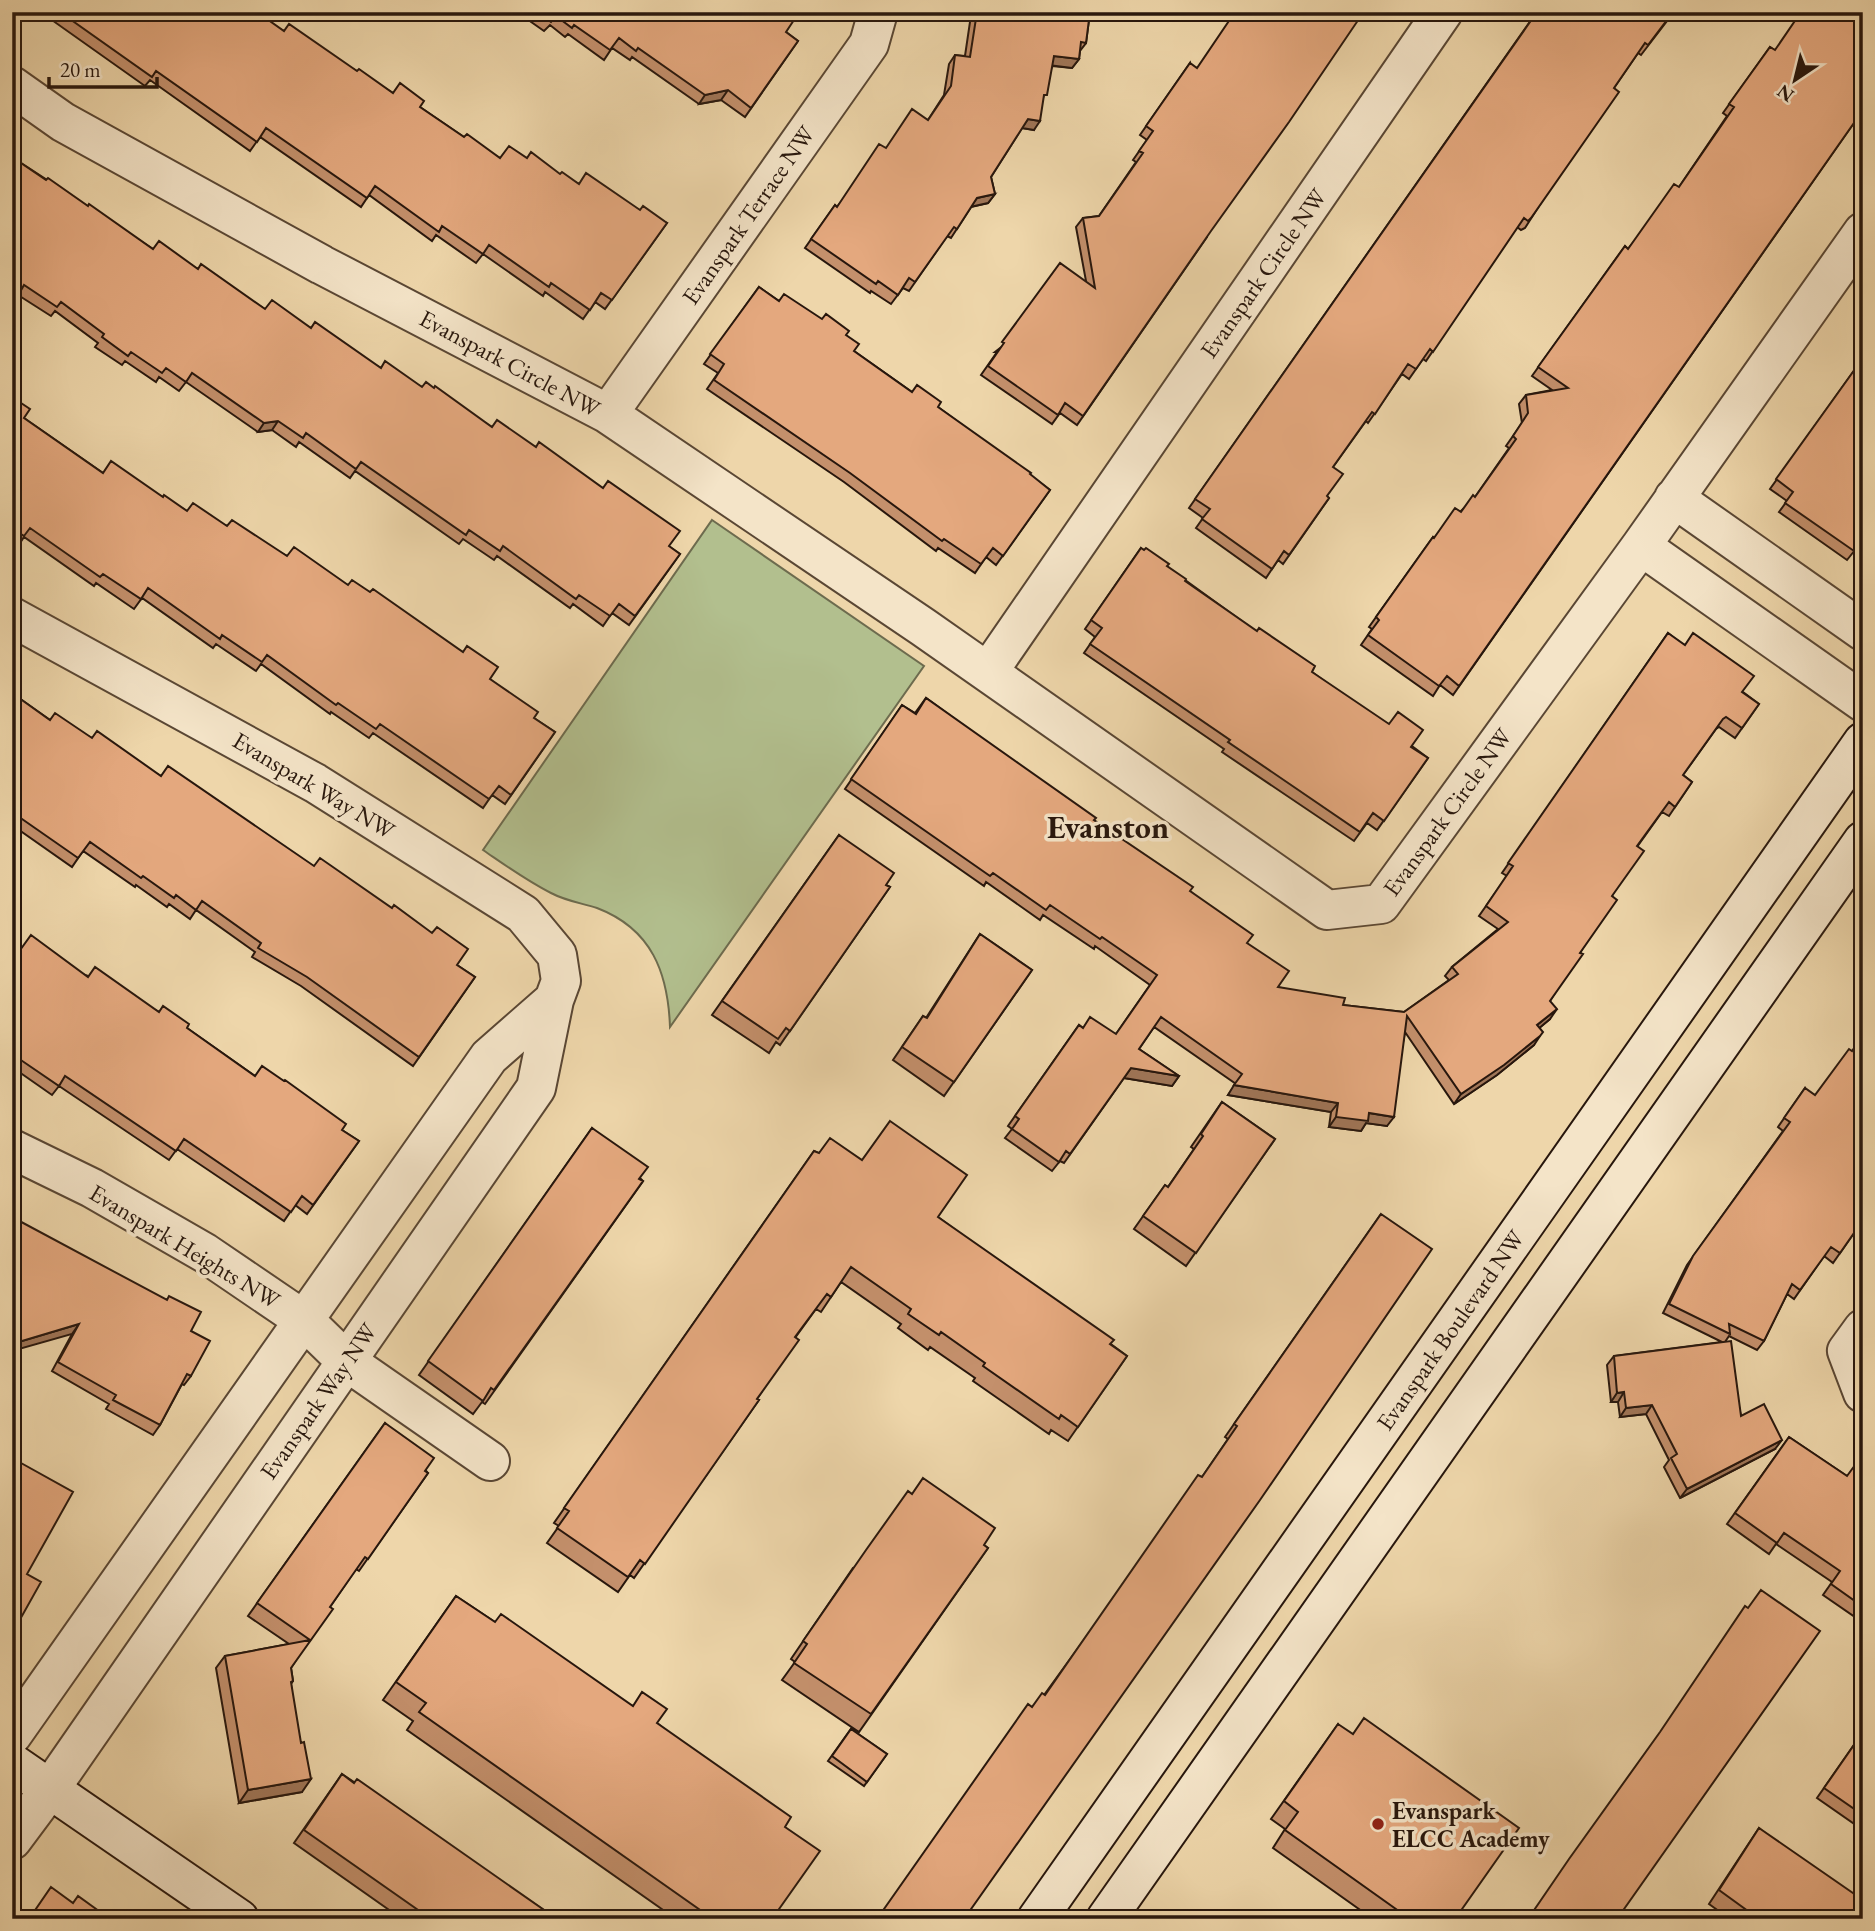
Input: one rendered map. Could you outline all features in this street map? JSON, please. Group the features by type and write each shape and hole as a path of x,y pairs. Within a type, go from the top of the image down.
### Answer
{"street":[{"name":"Evanspark Terrace NW","path":"608,414 869,44 878,12"},
{"name":"Evanspark Circle NW","path":"988,673 1443,12"},
{"name":"Evanspark Circle NW","path":"12,86 63,122 322,265 608,414 988,673 1327,910 1381,904 1641,546 1863,232"},
{"path":"1674,498 1863,632"},
{"path":"1641,546 1863,702"},
{"name":"Evanspark Way NW","path":"12,617 316,783 523,914 557,955 561,981 554,1000 537,1088 12,1840"},
{"name":"Evanspark Boulevard NW","path":"1037,1919 1863,742"},
{"path":"1106,1919 1863,841"},
{"path":"12,1735 489,1057 554,1000"},
{"name":"Evanspark Heights NW","path":"12,1149 92,1188 194,1247 305,1321 346,1361 490,1461"},
{"path":"1863,1329 1847,1351 1863,1393"},
{"path":"12,1763 239,1919"}],"green space":[{"path":"712,520 924,666 670,1027 669,1007 661,971 644,941 631,928 597,908 551,893 483,850"}],"building":[{"path":"60,12 246,12 254,17 257,12 284,31 289,24 393,93 400,83 424,101 420,107 464,137 467,134 500,158 509,146 527,158 531,152 560,174 562,172 579,184 586,173 640,210 643,206 667,223 612,300 601,293 590,310 551,283 549,287 489,245 483,254 442,226 439,232 375,186 367,198 266,128 257,142 156,71 152,77"},
{"path":"537,12 796,12 798,14 786,32 798,41 751,108 728,90 705,95 638,48 636,51 619,38 610,50 574,25 572,28 556,16 551,22"},
{"path":"977,12 1090,12 1086,43 1081,42 1079,59 1054,56 1040,121 1028,119 991,177 995,194 977,198 957,229 954,227 915,282 909,278 898,295 878,281 876,284 811,239 835,205 837,207 879,144 886,148 912,109 928,120 951,86 955,55 970,57"},
{"path":"1235,12 1363,13 1083,416 1065,403 1058,415 988,366 1004,343 1002,342 1060,263 1095,288 1083,218 1099,216 1143,153 1139,151 1153,131 1146,126 1190,63 1197,68"},
{"path":"1537,12 1673,12 1648,45 1645,43 1614,88 1619,92 1531,218 1528,221 1524,218 1433,352 1430,349 1416,369 1408,364 1375,414 1372,412 1333,467 1343,474 1327,496 1329,498 1289,555 1284,551 1272,569 1202,519 1210,509 1195,499"},
{"path":"1801,12 1863,12 1863,110 1459,686 1447,676 1439,686 1368,635 1379,620 1376,617 1455,508 1461,512 1473,495 1475,497 1516,439 1513,436 1528,413 1526,395 1568,388 1538,367 1625,246 1628,249 1674,184 1679,187 1734,107 1729,104 1770,47 1775,50"},
{"path":"12,157 88,206 89,204 153,249 159,241 198,269 201,264 265,309 272,300 311,328 315,322 381,368 385,361 422,387 426,382 434,388 435,386 492,427 497,420 536,447 539,442 603,488 608,481 680,531 669,546 680,554 635,616 619,604 610,616 579,595 576,599 503,546 500,551 469,530 466,535 361,462 356,469 306,433 303,438 278,421 264,423 192,373 186,382 166,368 162,373 131,352 128,356 61,302 57,307 24,285 20,292 12,287"},
{"path":"759,287 779,301 784,294 822,319 826,314 849,331 846,335 859,344 854,351 912,392 917,385 941,402 938,407 1031,473 1050,490 1003,556 993,548 981,564 944,539 942,541 850,473 714,380 724,364 710,354"},
{"path":"1863,358 1863,539 1854,551 1785,503 1793,492 1776,479"},
{"path":"12,397 30,409 24,418 103,473 111,461 187,511 193,503 227,526 232,520 287,556 294,547 348,585 352,580 370,592 373,589 463,652 467,646 498,667 490,679 538,712 534,718 555,732 511,795 499,786 489,799 380,724 376,729 338,703 336,705 267,655 262,662 222,635 220,639 148,588 141,599 103,574 100,577 30,528 24,536 12,528"},
{"path":"1141,548 1146,548 1169,564 1167,566 1186,579 1185,581 1257,631 1259,628 1315,666 1312,672 1389,724 1398,712 1423,730 1411,747 1428,758 1384,821 1373,813 1360,832 1090,644 1102,628 1091,620"},
{"path":"1668,633 1685,645 1693,633 1754,676 1742,692 1759,704 1742,728 1726,717 1723,719 1683,775 1692,782 1675,807 1669,802 1637,846 1644,851 1612,896 1617,900 1550,1001 1557,1009 1537,1025 1543,1032 1540,1036 1461,1094 1407,1016 1394,1117 1369,1113 1368,1121 1336,1117 1338,1103 1234,1085 1242,1074 1161,1017 1139,1049 1179,1076 1131,1068 1070,1154 1066,1151 1059,1162 1012,1129 1019,1119 1015,1116 1079,1025 1083,1028 1090,1017 1116,1034 1157,975 1050,905 1046,910 993,873 990,876 851,779 902,705 916,714 926,698 1096,818 1094,820 1193,887 1190,891 1253,935 1247,943 1289,971 1278,987 1345,998 1343,1005 1404,1012 1458,974 1452,967 1508,922 1486,906 1513,866 1508,863"},
{"path":"12,693 50,720 55,713 92,738 97,731 161,776 168,766 314,866 320,858 392,908 394,905 432,933 437,927 468,949 457,965 475,977 419,1057 307,977 258,948 261,943 202,901 196,910 176,895 174,898 143,876 141,878 90,842 78,858 12,812"},
{"path":"839,835 894,873 886,885 890,887 790,1031 786,1028 778,1039 722,1001"},
{"path":"980,934 1032,970 954,1082 902,1047 923,1016 927,1018"},
{"path":"31,935 88,977 95,967 159,1012 163,1006 189,1024 187,1028 255,1076 262,1066 346,1124 342,1130 359,1141 313,1205 302,1196 291,1212 184,1139 176,1151 65,1076 59,1086 15,1056 12,1060 12,949 18,953"},
{"path":"1863,1035 1863,1210 1858,1217 1863,1220 1840,1253 1831,1247 1800,1290 1792,1284 1764,1341 1729,1324 1730,1334 1669,1304 1693,1256 1790,1122 1784,1118 1805,1088 1815,1095 1849,1049 1852,1051"},
{"path":"1222,1102 1275,1139 1196,1253 1143,1216 1165,1185 1168,1187 1203,1136 1201,1134"},
{"path":"890,1121 967,1175 938,1217 1114,1340 1110,1344 1127,1356 1078,1427 1061,1415 1059,1419 983,1366 985,1363 941,1332 939,1335 908,1314 911,1309 851,1267 831,1297 827,1294 795,1337 799,1340 645,1564 640,1560 628,1577 557,1528 569,1511 564,1508 814,1151 819,1153 830,1138 862,1160"},
{"path":"592,1128 648,1167 639,1179 643,1181 494,1390 491,1388 483,1401 428,1361"},
{"path":"1381,1214 1432,1249 1260,1500 964,1919 877,1919 1028,1704 1032,1707 1042,1693 1045,1695 1198,1475 1202,1477 1237,1426 1234,1424"},
{"path":"12,1217 167,1300 169,1296 201,1312 191,1331 210,1341 191,1376 187,1374 160,1425 113,1400 116,1395 58,1362 79,1324 12,1344"},
{"path":"1731,1341 1741,1416 1764,1404 1782,1440 1687,1489 1671,1458 1677,1454 1652,1405 1626,1408 1624,1392 1617,1393 1614,1356"},
{"path":"385,1423 434,1458 425,1471 428,1473 368,1559 365,1557 330,1607 333,1609 291,1668 301,1743 304,1742 311,1779 248,1790 225,1656 310,1640 257,1603"},
{"path":"1789,1437 1847,1476 1858,1461 1863,1464 1862,1606 1831,1584 1840,1571 1784,1533 1777,1543 1735,1513"},
{"path":"12,1458 73,1492 27,1574 41,1582 13,1632"},
{"path":"923,1478 995,1528 984,1545 988,1548 871,1714 794,1663 807,1644 803,1641 866,1550 908,1491 912,1494"},
{"path":"1761,1590 1820,1631 1617,1919 1528,1919 1745,1606 1748,1608"},
{"path":"456,1596 495,1622 501,1614 633,1706 642,1692 667,1709 657,1723 791,1817 785,1827 820,1851 772,1919 734,1919 728,1914 725,1919 713,1919 419,1712 426,1703 396,1682"},
{"name":"Evanspark ELCC Academy","path":"1364,1718 1519,1828 1455,1919 1410,1919 1285,1830 1298,1812 1284,1801 1338,1724 1353,1734"},
{"path":"851,1729 887,1754 867,1782 832,1756"},
{"path":"1863,1732 1863,1815 1824,1788"},
{"path":"342,1774 354,1783 357,1779 557,1919 431,1919 304,1830"},
{"path":"1759,1828 1863,1900 1863,1919 1759,1919 1719,1890"},
{"path":"51,1887 73,1903 78,1896 103,1914 100,1919 29,1919"}],"place":[{"name":"Evanspark ELCC Academy","path":"1378,1824"}],"district":[{"name":"Evanston","path":"1108,827"}]}
